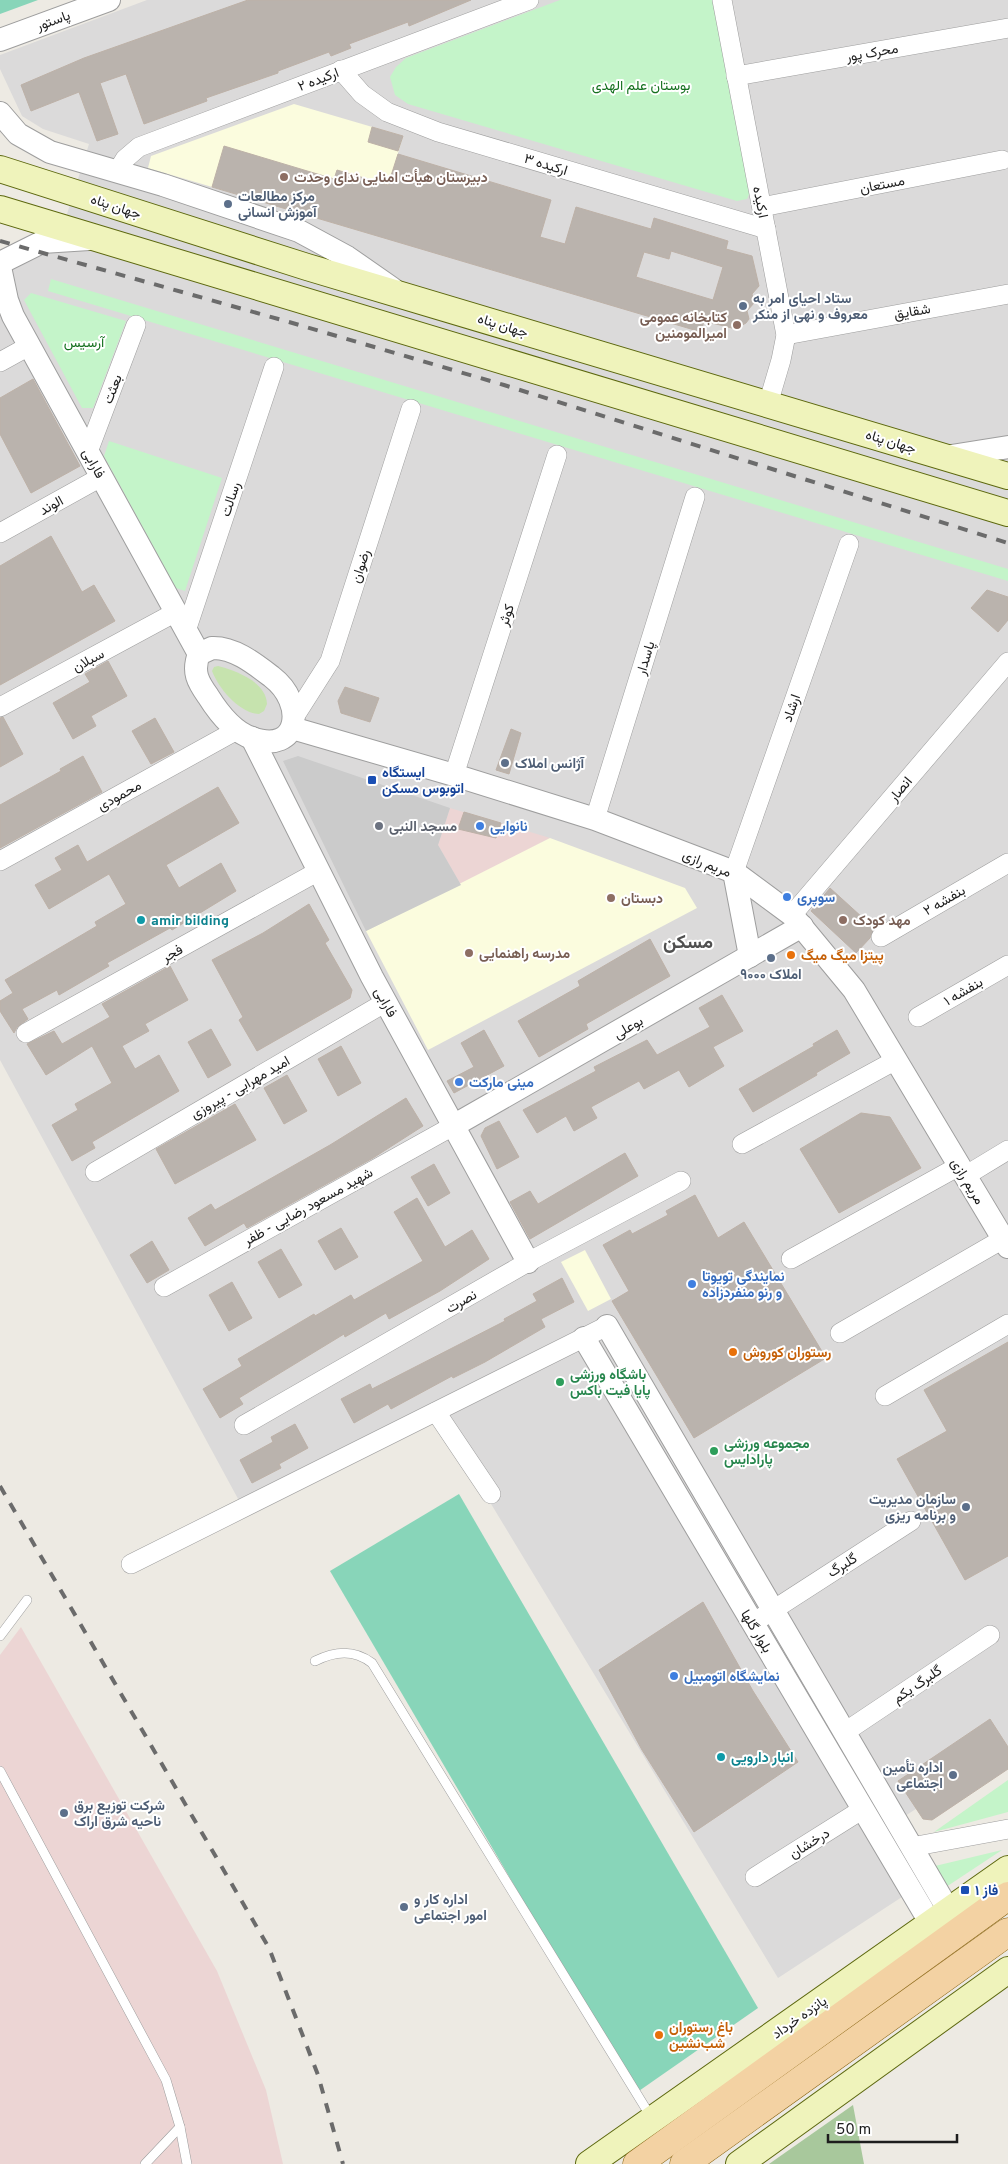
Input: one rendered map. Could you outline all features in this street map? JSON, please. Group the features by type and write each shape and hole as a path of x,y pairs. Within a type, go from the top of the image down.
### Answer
{"main road":[{"name":"جهان پناه","path":"0,168 299,264 1008,476"},
{"path":"0,209 1008,513"},
{"name":"پانزده خرداد","path":"589,2164 1008,1869"},
{"name":"پانزده خرداد","path":"637,2164 1008,1896"},
{"path":"684,2164 1008,1932"},
{"path":"739,2164 1008,1970"}],"street":[{"name":"پاستور","path":"2,40 109,0"},
{"name":"ارکیده ۲","path":"117,172 125,158 139,147 529,0"},
{"name":"ارکیده","path":"722,0 786,335 768,404"},
{"name":"محرک پور","path":"736,76 1008,28"},
{"name":"ارکیده ۳","path":"341,70 362,94 387,112 438,132 766,229"},
{"path":"0,113 18,134 50,152 217,202 299,231 347,257 402,295"},
{"name":"مستعان","path":"762,207 1002,160"},
{"path":"0,263 42,242 98,239"},
{"name":"فارابی","path":"0,267 7,300 30,346 199,654 195,666 198,681 214,706 244,734 386,1002 528,1262"},
{"name":"شقایق","path":"786,335 1008,294"},
{"name":"بعثت","path":"88,452 136,325"},
{"path":"0,362 30,346"},
{"name":"رسالت","path":"181,622 274,367"},
{"name":"رضوان","path":"294,722 330,661 411,409"},
{"path":"945,457 1008,447"},
{"name":"کوثر","path":"454,775 557,454"},
{"name":"الوند","path":"0,533 101,477"},
{"name":"پاسدار","path":"595,819 695,497"},
{"name":"ارشاد","path":"734,872 849,544"},
{"name":"سبلان","path":"0,707 181,622"},
{"path":"199,654 212,648 223,648 259,667 287,692 294,722 275,740 244,734"},
{"name":"انصار","path":"797,921 1008,662"},
{"name":"مریم رازی","path":"294,722 595,819 734,872 797,921 854,990 1006,1243"},
{"name":"محمودی","path":"0,861 244,734"},
{"name":"بنفشه ۲","path":"881,937 1008,863"},
{"name":"فجر","path":"26,1033 318,872"},
{"path":"734,872 750,956"},
{"name":"بوعلی","path":"453,1126 750,956 797,921"},
{"name":"بنفشه ۱","path":"918,1017 1008,964"},
{"name":"امید مهرابی - پیروزی","path":"94,1172 386,1002"},
{"path":"742,1144 896,1060"},
{"name":"شهید مسعود رضایی - ظفر","path":"164,1287 453,1126"},
{"path":"792,1258 962,1171 1008,1150"},
{"name":"نصرت","path":"244,1425 528,1262 681,1181"},
{"path":"840,1334 1006,1243"},
{"path":"885,1396 1008,1324"},
{"path":"131,1564 607,1326"},
{"name":"بلوار گلها","path":"607,1326 911,1846 940,1917"},
{"name":"بلوار گلها","path":"584,1338 863,1809 940,1917"},
{"path":"436,1412 491,1494"},
{"name":"گلبرگ","path":"753,1623 911,1521"},
{"name":"گلبرگ یکم","path":"845,1732 990,1635"},
{"name":"درخشان","path":"755,1877 863,1809"},
{"path":"911,1846 1008,1829"}],"lane":[{"path":"0,1636 27,1600"},
{"path":"315,1661 328,1654 349,1652 364,1656 372,1663 652,2119"},
{"path":"0,1770 166,2080 180,2128 187,2164"},
{"path":"145,2164 180,2128"}],"shaded area":[{"path":"147,0 1008,0 1008,1750 869,1839 905,1895 778,1978 436,1413 243,1508 0,1060 0,276 57,246 89,144 43,129 22,116 0,69 0,55"},
{"name":"دبیرستان هیأت امنایی ندای وحدت","path":"294,104 403,136 374,235 148,168 151,156"},
{"name":"مسجد النبی","path":"298,756 450,808 438,845 461,885 366,931 283,761"},
{"path":"450,808 550,838 461,885 438,845"},
{"name":"مدرسه راهنمایی","path":"550,838 685,888 697,908 428,1050 366,931"},
{"path":"585,1250 611,1299 588,1311 561,1262"},
{"name":"شرکت توزیع برق ناحیه شرق اراک","path":"21,1627 217,1971 266,2090 283,2164 0,2164 0,1655"}],"green space":[{"path":"0,0 38,0 0,14"},
{"name":"بوستان علم الهدی","path":"560,0 713,0 750,192 747,199 737,201 408,104 395,95 390,77 396,67 406,58"},
{"path":"51,279 1008,569 1008,581 48,291"},
{"name":"آرسیس","path":"31,293 126,321 93,408 82,408 24,300"},
{"path":"109,441 222,478 185,591 176,588 104,456"},
{"path":"218,666 242,674 262,689 267,704 264,711 259,714 252,713 237,705 215,678 212,671 214,667"},
{"path":"459,1494 758,2008 636,2093 330,1571"},
{"path":"1008,1780 1008,1812 934,1832"},
{"path":"1002,1850 946,1887 935,1866"},
{"path":"853,2105 864,2164 769,2164"}],"building":[{"path":"248,0 471,0 409,26 408,22 349,44 351,48 331,56 329,52 278,71 278,73 206,98 207,101 144,124 126,74 100,83 118,134 97,141 79,92 31,111 21,85 84,58"},
{"path":"372,127 403,136 398,151 368,142"},
{"path":"224,146 334,179 337,170 388,185 398,154 551,200 540,237 565,244 576,207 651,229 654,218 728,241 726,249 752,256 759,286 752,294 754,303 747,311 749,319 746,323 737,328 732,328 704,321 701,332 212,187","holes":["671,251 723,267 713,300 636,277 644,252 669,259"]},
{"path":"33,379 80,466 31,493 0,434 0,398"},
{"path":"51,536 82,592 94,585 115,621 0,685 0,566"},
{"path":"987,590 1008,597 1008,620 998,632 971,608"},
{"path":"108,661 127,696 91,716 96,726 73,739 53,703 90,682 85,674"},
{"path":"345,687 379,698 370,722 341,713 338,701"},
{"path":"3,717 23,754 0,767 0,718"},
{"path":"155,718 174,752 151,764 132,731"},
{"path":"511,729 521,733 509,774 496,770"},
{"path":"83,756 102,792 0,848 0,805 61,771 60,769"},
{"path":"218,787 239,823 166,865 179,888 221,863 236,891 172,930 170,928 107,963 109,966 59,995 57,990 22,1009 28,1019 17,1027 14,1033 0,1011 0,1001 13,993 5,980 97,926 95,922 126,904 109,874 49,909 35,885 62,870 55,858 78,845 87,862"},
{"path":"464,812 501,823 496,838 458,829"},
{"name":"مهد کودک","path":"830,888 874,928 870,938 856,953 811,911"},
{"path":"309,904 329,940 325,943 352,990 350,998 257,1051 239,1020 243,1017 212,960 263,933"},
{"path":"650,939 670,976 586,1024 588,1029 539,1057 518,1021 580,986 578,981"},
{"path":"170,966 188,1000 145,1024 149,1031 122,1046 135,1069 159,1055 179,1091 92,1142 95,1148 72,1161 52,1125 78,1110 75,1104 112,1083 92,1046 46,1075 27,1044 54,1031 62,1044 110,1017 102,1004"},
{"path":"722,995 743,1031 713,1047 724,1066 689,1087 679,1070 644,1089 639,1081 591,1107 597,1118 574,1131 566,1116 537,1133 523,1110 596,1071 594,1067 647,1040 657,1055 710,1027 699,1008"},
{"path":"211,1029 231,1065 208,1078 188,1042"},
{"path":"484,1030 504,1066 454,1093 447,1081 474,1067 461,1043"},
{"path":"837,1030 850,1053 816,1073 817,1075 753,1112 739,1089 814,1046 813,1044"},
{"path":"341,1046 361,1083 338,1096 318,1059"},
{"path":"287,1075 307,1111 284,1124 264,1088"},
{"path":"406,1098 423,1126 373,1158 247,1228 244,1223 205,1246 188,1218 211,1204 215,1210 330,1145"},
{"path":"235,1104 256,1140 175,1184 156,1149"},
{"path":"861,1113 890,1117 921,1168 839,1213 800,1149"},
{"path":"499,1121 519,1157 497,1169 481,1136 485,1128"},
{"path":"625,1153 638,1176 530,1239 510,1202 530,1191 538,1204"},
{"path":"434,1164 450,1193 428,1206 411,1177"},
{"path":"695,1195 718,1238 744,1222 826,1358 694,1438 612,1301 629,1291 603,1245 630,1230 632,1234 668,1215 666,1211"},
{"path":"417,1198 445,1247 472,1230 489,1259 440,1291 389,1319 386,1313 345,1337 344,1334 239,1398 243,1404 220,1418 203,1389 242,1366 238,1359 314,1314 315,1316 351,1295 354,1300 423,1261 394,1212"},
{"path":"341,1228 358,1257 335,1270 318,1241"},
{"path":"152,1241 169,1270 147,1283 130,1255"},
{"path":"281,1249 302,1285 279,1298 258,1262"},
{"path":"562,1278 574,1302 541,1319 545,1327 485,1362 453,1378 452,1376 391,1409 388,1404 354,1423 341,1399 370,1384 372,1389 505,1321 504,1319 537,1301 533,1294"},
{"path":"232,1282 252,1318 229,1331 209,1295"},
{"name":"سازمان مدیریت و برنامه ریزی","path":"1008,1342 1008,1556 965,1580 897,1459 947,1431 924,1390"},
{"path":"295,1424 308,1448 279,1464 281,1468 252,1483 240,1460 273,1442 271,1437"},
{"path":"703,1602 753,1691 798,1762 694,1832 642,1750 599,1670"},
{"name":"اداره تأمین اجتماعی","path":"990,1719 1008,1747 1008,1769 932,1820 923,1819 898,1781"}],"railway":[{"path":"0,241 289,322 504,385 1008,543"},
{"path":"0,1486 269,1948 318,2075 343,2164"}],"place":[{"name":"دبیرستان هیأت امنایی ندای وحدت","path":"284,177"},
{"name":"مرکز مطالعات آموزش انسانی","path":"228,204"},
{"name":"ستاد احیای امر به معروف و نهی از منکر","path":"743,306"},
{"name":"کتابخانه عمومی امیرالمومنین","path":"737,325"},
{"name":"آژانس املاک","path":"505,763"},
{"name":"ایستگاه اتوبوس مسکن","path":"372,780"},
{"name":"مسجد النبی","path":"379,826"},
{"name":"نانوایی","path":"480,826"},
{"name":"سوپری","path":"787,897"},
{"name":"دبستان","path":"611,898"},
{"name":"amir bilding","path":"141,920"},
{"name":"مهد کودک","path":"843,920"},
{"name":"مدرسه راهنمایی","path":"469,953"},
{"name":"پیتزا میگ میگ","path":"791,955"},
{"name":"املاک ۹۰۰۰","path":"771,958"},
{"name":"مینی مارکت","path":"459,1082"},
{"name":"نمایندگی تویوتا و رنو منفردزاده","path":"692,1284"},
{"name":"رستوران کوروش","path":"733,1352"},
{"name":"باشگاه ورزشی پایا فیت باکس","path":"560,1382"},
{"name":"مجموعه ورزشی پارادایس","path":"714,1451"},
{"name":"سازمان مدیریت و برنامه ریزی","path":"966,1507"},
{"name":"نمایشگاه اتومبیل","path":"674,1676"},
{"name":"انبار دارویی","path":"721,1757"},
{"name":"اداره تأمین اجتماعی","path":"953,1775"},
{"name":"شرکت توزیع برق ناحیه شرق اراک","path":"64,1813"},
{"name":"فاز ۱","path":"965,1890"},
{"name":"اداره کار و امور اجتماعی","path":"404,1907"},
{"name":"باغ رستوران شب‌نشین","path":"659,2035"}],"district":[{"name":"مسکن","path":"688,941"}]}
